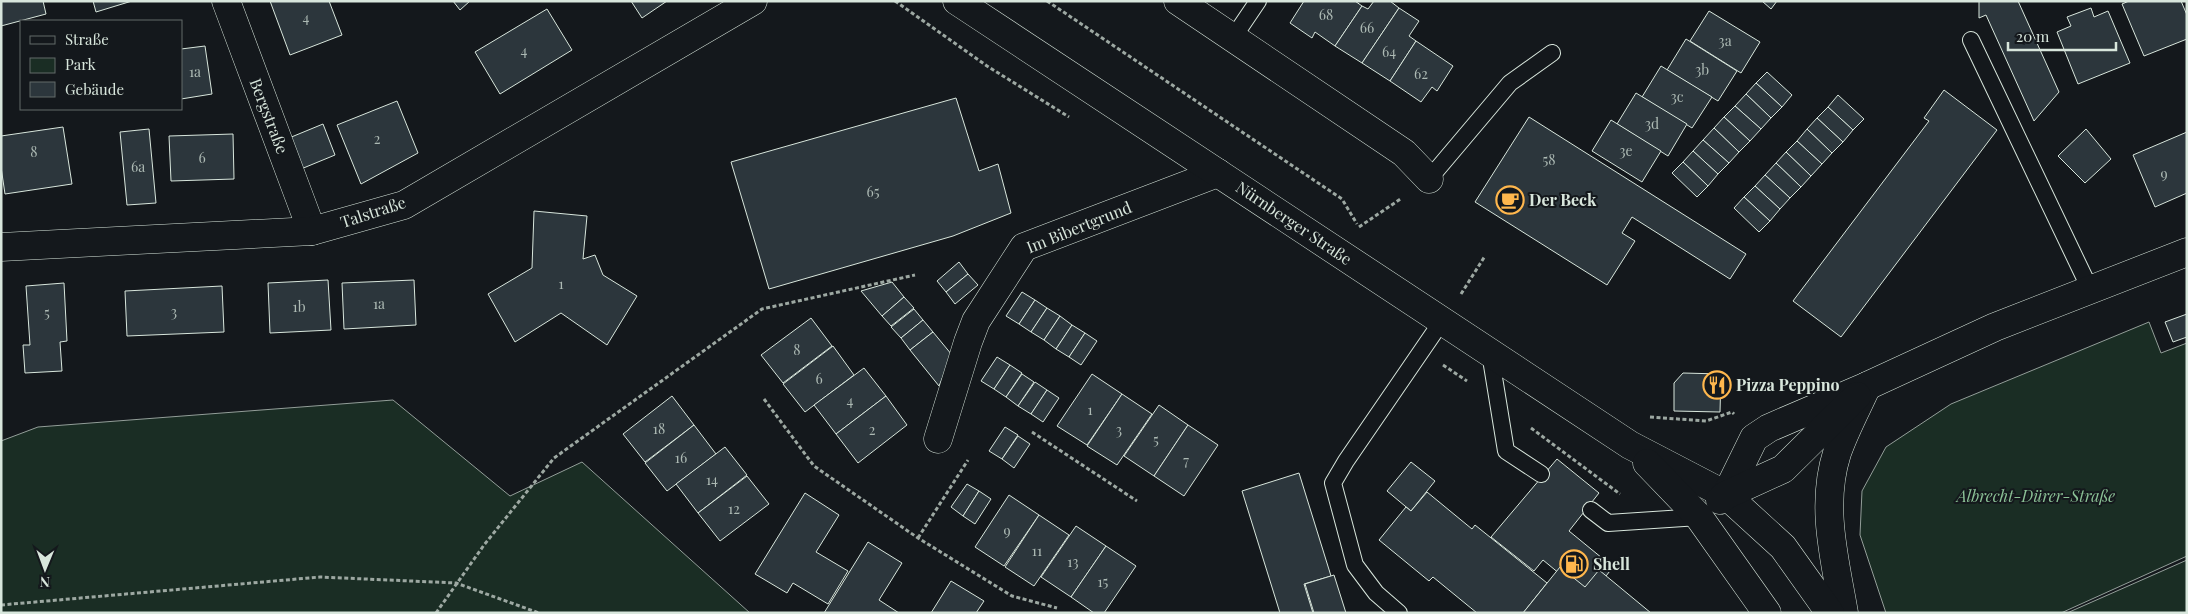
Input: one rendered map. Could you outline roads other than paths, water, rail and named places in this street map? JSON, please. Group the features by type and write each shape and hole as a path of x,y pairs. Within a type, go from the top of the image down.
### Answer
{"street":[{"name":"Bergstraße","path":"226,1 312,231"},
{"name":"Talstraße","path":"1,248 312,231 404,205 753,1"},
{"name":"Nürnberger Straße","path":"957,1 1630,445 1726,495 1783,547 1830,613"},
{"path":"1178,1 1404,153 1429,179"},
{"name":"Im Bibertgrund","path":"938,439 976,321 1024,247 1218,173"},
{"path":"1726,495 1754,438 1769,428 1867,386 1995,327 2187,252"},
{"path":"1699,516 1726,495 1783,469 1867,386"},
{"path":"1844,613 1828,520 1830,494 1837,454 1867,386"},
{"name":"Nürnberger Straße","path":"1630,445 1699,516 1767,613"}],"lane":[{"path":"1233,38 1258,1"},
{"path":"1970,40 2090,289"},
{"path":"1429,179 1510,83 1552,53"},
{"path":"1399,613 1376,593 1355,565 1333,483 1442,321"},
{"path":"1490,354 1506,451 1541,474"},
{"path":"1591,510 1608,523 1699,516"}],"place":[{"name":"Der Beck","path":"1510,200"},
{"name":"Pizza Peppino","path":"1717,385"},
{"name":"Shell","path":"1574,564"}],"park label":[{"name":"Albrecht-Dürer-Straße","path":"2036,496"}]}
